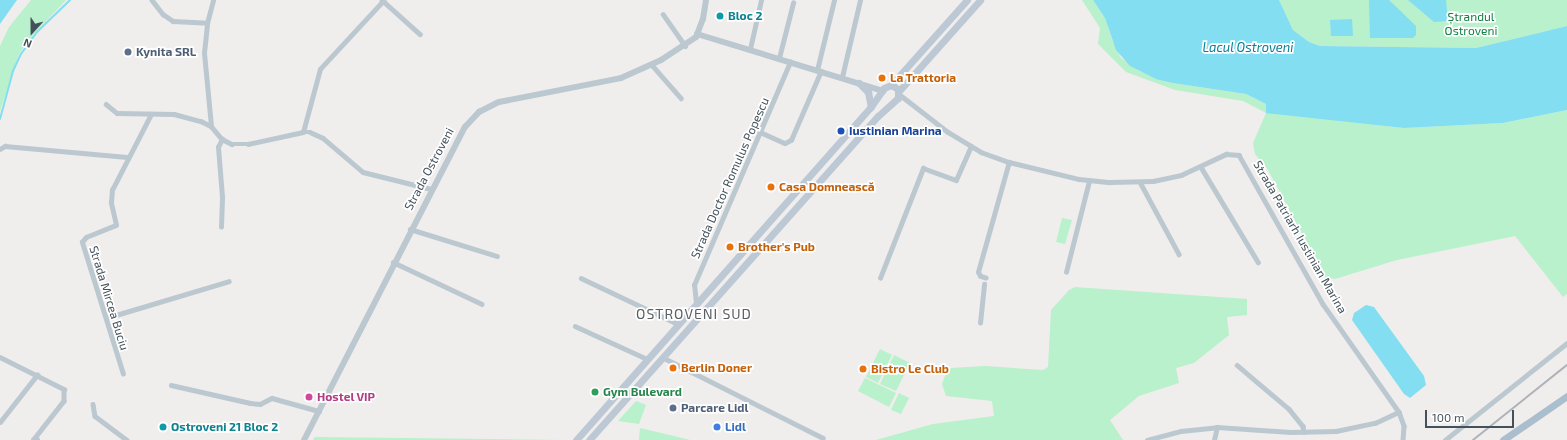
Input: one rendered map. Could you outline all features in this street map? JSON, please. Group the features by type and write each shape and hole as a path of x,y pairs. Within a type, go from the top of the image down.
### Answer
{"main road":[{"path":"576,440 883,92 967,0"},
{"path":"584,431 590,439 896,97 980,0"},
{"path":"859,83 868,92 871,107"},
{"path":"891,85 896,97"},
{"path":"883,92 886,100 896,97"},
{"path":"1503,440 1567,396"}],"street":[{"path":"152,0 163,14 173,21 207,23"},
{"path":"211,126 204,53 207,23 213,0"},
{"path":"706,0 697,34 819,70 883,92"},
{"path":"750,49 761,0"},
{"path":"760,132 785,143 791,140 819,70 834,0"},
{"path":"842,78 860,0"},
{"path":"303,132 320,69 382,1 420,34"},
{"path":"779,58 793,3"},
{"path":"663,14 685,46"},
{"name":"Strada Ostroveni","path":"304,440 459,135 472,118 486,108 506,101 621,78 652,65 685,46 697,34"},
{"name":"Strada Doctor Romulus Popescu","path":"696,303 694,285 790,62"},
{"path":"652,65 681,98"},
{"name":"Strada Patriarh Iustinian Marina","path":"896,97 910,104 971,146 1009,162 1089,181 1140,182 1168,178 1201,167 1231,152 1242,158 1323,304 1400,412 1404,426 1403,440"},
{"path":"106,104 117,112 174,114 211,126 222,139 232,144 248,144 303,132 323,138 364,172 431,189"},
{"name":"Strada Mircea Buciu","path":"123,374 82,242 86,237 116,225 111,193 150,114"},
{"path":"221,227 222,197 218,147 222,139"},
{"path":"0,149 5,146 128,157"},
{"path":"880,278 923,168 956,180 971,146"},
{"path":"986,278 980,276 978,272 1009,162"},
{"path":"1201,167 1258,262"},
{"path":"1066,272 1089,181"},
{"path":"1140,182 1179,254"},
{"path":"410,229 497,256"},
{"path":"394,262 482,304"},
{"path":"581,278 678,324"},
{"path":"106,318 229,281"},
{"path":"980,323 984,284"},
{"path":"576,326 647,359"},
{"path":"1446,440 1567,343"},
{"path":"662,357 823,438"},
{"path":"0,358 37,374 64,390 64,401 35,439"},
{"path":"1238,365 1289,409 1303,426 1304,432"},
{"path":"0,422 37,374"},
{"path":"171,385 250,403 260,404 272,398 319,411"},
{"path":"93,404 95,416 127,440"},
{"path":"1147,440 1195,429 1217,427 1304,432 1348,429 1376,423 1400,412"},
{"path":"1214,440 1217,427"}],"green space":[{"path":"31,0 66,0 33,35 19,54 0,111 0,46 9,27"},
{"path":"1082,0 1093,0 1105,18 1113,42 1121,58 1139,71 1173,83 1246,94 1266,104 1266,112 1404,128 1503,123 1567,110 1567,294 1563,297 1515,236 1397,260 1335,279 1325,277 1268,170 1255,154 1253,143 1266,113 1243,101 1175,90 1126,72 1098,44 1100,28"},
{"name":"Ștrandul Ostroveni","path":"1279,0 1567,0 1567,26 1476,48 1320,46 1309,42 1293,30"},
{"path":"1062,218 1072,220 1065,244 1056,242"},
{"path":"1075,287 1247,299 1247,315 1227,317 1229,335 1194,363 1176,368 1179,383 1139,396 1110,420 1123,440 876,440 933,424 994,416 992,401 946,396 942,384 945,376 951,368 985,366 1043,370 1048,367 1051,310 1069,290"},
{"path":"880,349 892,355 878,383 866,377"},
{"path":"894,355 910,363 896,391 880,384"},
{"path":"865,378 896,393 889,407 858,391"},
{"path":"899,393 909,398 901,414 891,410"},
{"path":"636,401 646,405 639,424 618,421"},
{"path":"640,428 678,437 690,440 639,440"},
{"path":"315,437 562,440 313,440"}],"water":[{"path":"0,0 17,0 0,24"},
{"name":"Lacul Ostroveni","path":"1093,0 1279,0 1293,30 1309,42 1320,46 1476,48 1567,26 1567,110 1503,123 1404,128 1266,113 1266,104 1246,94 1156,79 1130,66 1116,50 1105,18"},
{"path":"1369,0 1389,0 1416,26 1416,35 1413,38 1370,38"},
{"path":"1408,0 1446,0 1448,21 1434,22"},
{"path":"1352,19 1353,36 1331,36 1330,20"},
{"path":"1366,305 1374,307 1424,376 1426,385 1410,398 1404,394 1352,320 1354,313"}],"waterway":[{"path":"0,119 13,71 21,54 37,32 70,0"}],"railway":[{"path":"1473,440 1567,365"}],"place":[{"name":"Bloc 2","path":"720,16"},
{"name":"Kynita SRL","path":"128,52"},
{"name":"La Trattoria","path":"882,78"},
{"name":"Iustinian Marina","path":"841,131"},
{"name":"Casa Domnească","path":"771,187"},
{"name":"Brother's Pub","path":"730,247"},
{"name":"Berlin Doner","path":"673,368"},
{"name":"Bistro Le Club","path":"863,369"},
{"name":"Gym Bulevard","path":"595,392"},
{"name":"Hostel VIP","path":"309,397"},
{"name":"Parcare Lidl","path":"673,408"},
{"name":"Ostroveni 21 Bloc 2","path":"163,427"},
{"name":"Lidl","path":"717,427"}],"district":[{"name":"OSTROVENI SUD","path":"694,314"}]}
